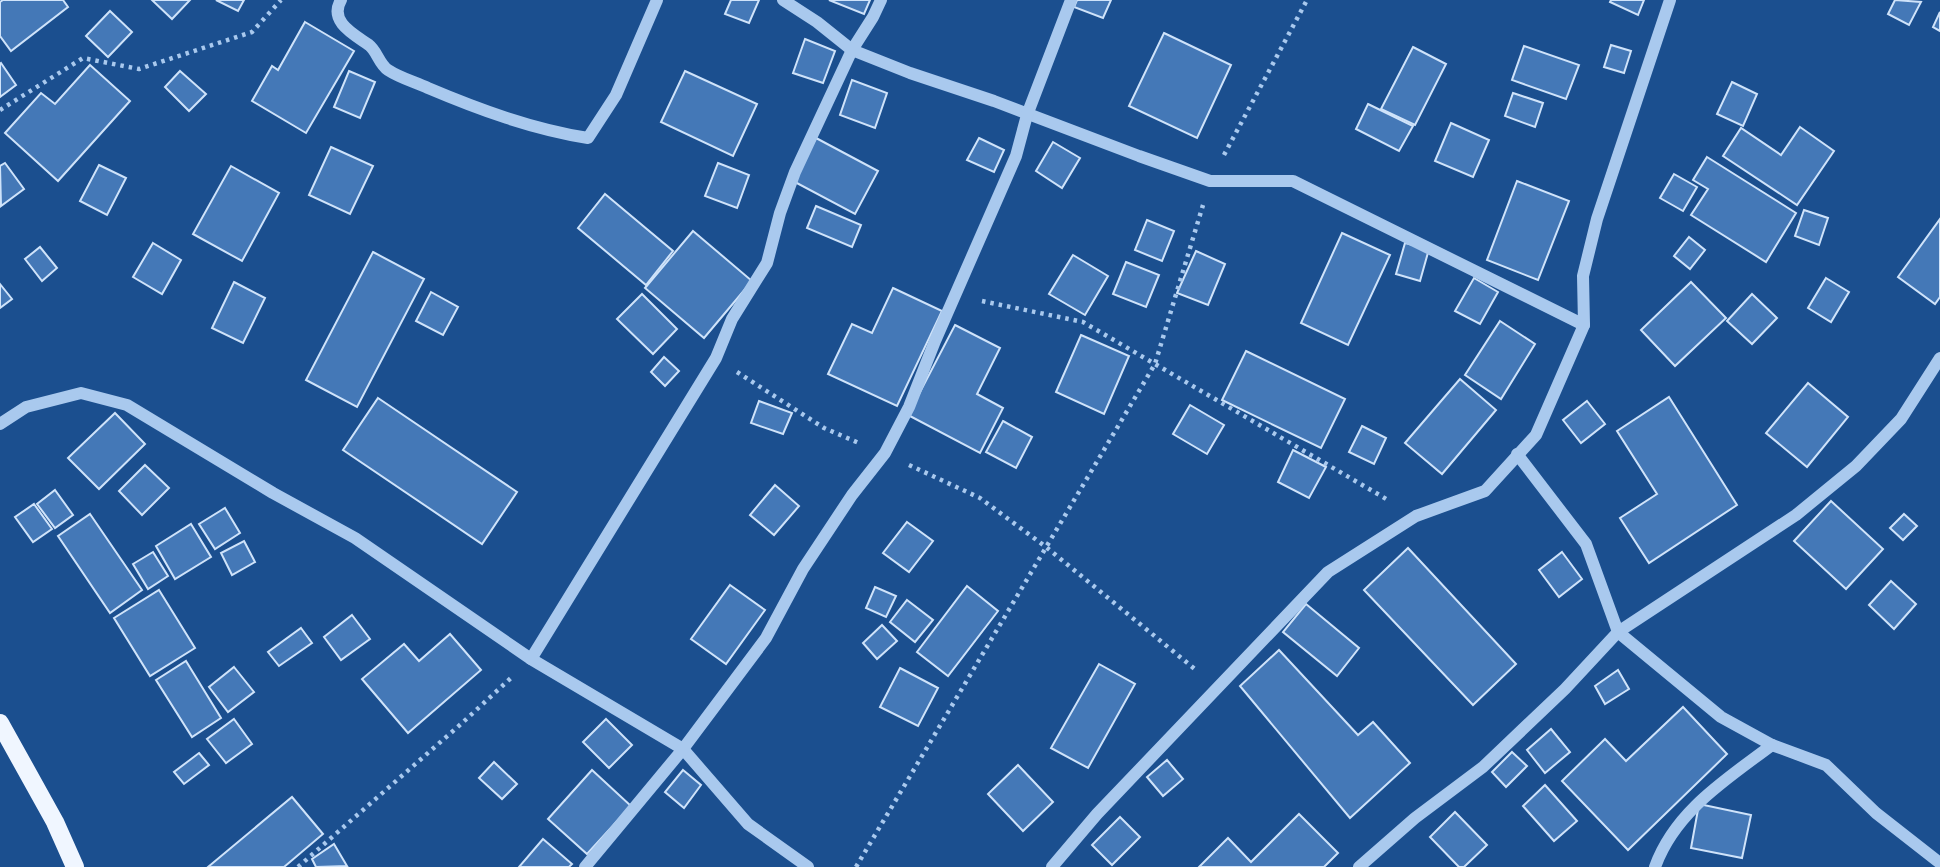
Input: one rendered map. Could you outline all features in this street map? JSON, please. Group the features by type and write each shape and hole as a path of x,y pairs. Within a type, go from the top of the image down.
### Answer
{"main road":[{"path":"0,723 55,822 75,867"}],"street":[{"path":"341,0 338,5 340,20 352,36 371,46 386,69 465,104 551,132 588,138 616,94 657,0"},
{"path":"783,0 817,22 852,50 1210,181 1293,181 1584,325"},
{"path":"531,659 716,358 732,319 767,263 780,213 795,172 852,50 881,0"},
{"path":"586,867 683,749 766,638 803,569 852,495 885,453 909,407 1016,156 1027,115 1071,0"},
{"path":"1052,867 1097,814 1328,572 1416,516 1485,491 1536,435 1584,325 1583,276 1597,219 1670,0"},
{"path":"1359,867 1415,817 1483,767 1565,689 1618,632 1796,515 1856,466 1900,419 1940,358"},
{"path":"0,424 26,407 80,393 127,405 273,493 355,538 531,659 683,749 748,824 807,867"},
{"path":"1517,454 1587,544 1618,632 1720,717 1772,745 1826,765 1876,813 1940,863"},
{"path":"1655,867 1662,848 1699,800 1772,745"}],"path":[{"path":"0,110 83,58 139,69 252,32 281,0"},
{"path":"856,867 1155,363 1210,181 1307,0"},
{"path":"957,295 1083,322 1416,516"},
{"path":"716,358 824,428 885,453 980,498 1046,547 1217,688"},
{"path":"298,867 531,659"}],"building":[{"path":"63,0 68,7 11,51 0,36 0,2"},
{"path":"152,0 190,0 172,19"},
{"path":"216,0 244,0 238,11"},
{"path":"731,0 759,0 749,23 725,14"},
{"path":"829,0 870,0 864,14"},
{"path":"1077,0 1111,0 1103,18 1074,7"},
{"path":"1644,0 1638,15 1610,2"},
{"path":"1895,0 1921,2 1909,25 1888,14"},
{"path":"110,11 132,32 108,57 86,36"},
{"path":"1940,12 1940,31 1933,27"},
{"path":"305,22 354,51 306,133 252,101 272,66 278,70"},
{"path":"1164,33 1231,65 1197,138 1129,106"},
{"path":"805,39 835,51 823,83 793,73"},
{"path":"1611,45 1631,51 1624,73 1604,67"},
{"path":"1524,46 1579,65 1566,99 1512,80"},
{"path":"1413,47 1446,64 1415,125 1381,109"},
{"path":"0,64 16,85 0,97"},
{"path":"90,65 130,101 58,181 5,133 41,93 55,104"},
{"path":"180,71 206,94 189,111 165,87"},
{"path":"349,71 375,82 360,118 334,107"},
{"path":"685,71 757,104 733,156 661,122"},
{"path":"852,80 887,93 875,128 840,115"},
{"path":"1732,82 1757,94 1743,126 1717,114"},
{"path":"1513,93 1543,103 1535,127 1505,116"},
{"path":"1368,104 1413,126 1399,151 1356,129"},
{"path":"1451,123 1489,140 1473,177 1435,161"},
{"path":"1800,127 1834,151 1797,205 1723,156 1741,128 1781,155"},
{"path":"816,138 878,171 855,214 793,181"},
{"path":"979,138 1004,150 994,172 967,160"},
{"path":"1053,142 1080,158 1062,188 1036,171"},
{"path":"331,147 373,166 350,214 309,195"},
{"path":"1707,157 1796,213 1766,262 1691,215 1708,189 1693,180"},
{"path":"5,163 24,189 1,206 0,166"},
{"path":"718,163 749,175 737,208 705,196"},
{"path":"99,165 126,178 107,215 80,201"},
{"path":"231,166 279,193 242,261 193,234"},
{"path":"1674,174 1697,187 1683,211 1660,198"},
{"path":"1517,181 1569,201 1538,280 1487,260"},
{"path":"605,194 673,251 646,285 578,228"},
{"path":"816,206 861,225 852,247 807,228"},
{"path":"1804,210 1828,218 1819,245 1795,236"},
{"path":"1940,219 1940,297 1935,304 1898,277"},
{"path":"1147,220 1174,231 1162,261 1135,250"},
{"path":"693,231 752,281 704,338 645,288"},
{"path":"1342,233 1390,255 1348,345 1301,323"},
{"path":"1689,237 1705,250 1690,269 1674,256"},
{"path":"153,243 181,260 162,294 133,277"},
{"path":"1405,243 1429,249 1420,281 1396,274"},
{"path":"40,247 57,268 42,281 25,259"},
{"path":"1196,251 1225,264 1208,305 1177,293"},
{"path":"373,252 424,279 357,407 306,380"},
{"path":"1073,255 1108,276 1085,315 1049,294"},
{"path":"1126,262 1159,275 1146,307 1113,294"},
{"path":"1474,278 1498,292 1480,324 1455,311"},
{"path":"1826,278 1849,292 1831,322 1808,308"},
{"path":"234,282 265,298 243,343 212,328"},
{"path":"1691,282 1726,318 1675,366 1641,330"},
{"path":"0,284 12,299 0,308"},
{"path":"893,288 942,311 897,406 828,374 852,324 872,333"},
{"path":"431,292 458,307 443,335 416,321"},
{"path":"642,294 677,329 653,354 617,319"},
{"path":"1752,294 1777,318 1752,344 1727,321"},
{"path":"1500,321 1535,344 1501,399 1465,375"},
{"path":"955,325 1000,348 977,394 1003,408 980,453 908,415"},
{"path":"1081,335 1129,356 1104,414 1056,392"},
{"path":"1246,351 1345,399 1321,448 1222,400"},
{"path":"664,357 679,371 665,386 651,372"},
{"path":"1460,379 1496,410 1442,474 1405,443"},
{"path":"1808,383 1848,417 1807,467 1766,433"},
{"path":"1669,397 1737,505 1649,563 1620,518 1657,494 1617,431"},
{"path":"378,398 517,492 482,544 343,450"},
{"path":"759,401 792,413 783,434 751,423"},
{"path":"1587,401 1605,424 1581,443 1563,420"},
{"path":"1190,405 1224,425 1207,454 1173,434"},
{"path":"115,413 145,444 99,489 68,458"},
{"path":"1003,421 1032,437 1016,468 986,452"},
{"path":"1362,426 1386,438 1374,464 1349,452"},
{"path":"1293,450 1326,467 1309,498 1278,482"},
{"path":"145,465 169,488 142,515 119,491"},
{"path":"775,485 799,506 774,535 750,515"},
{"path":"55,490 73,515 55,528 37,504"},
{"path":"1831,501 1883,549 1846,589 1794,541"},
{"path":"34,504 52,529 33,542 15,517"},
{"path":"225,508 240,533 215,549 199,524"},
{"path":"90,514 142,590 110,613 58,536"},
{"path":"1904,514 1917,526 1903,540 1890,528"},
{"path":"907,522 933,541 909,572 883,553"},
{"path":"191,524 211,557 175,579 156,546"},
{"path":"244,541 255,562 232,575 221,553"},
{"path":"1408,548 1516,664 1473,705 1364,590"},
{"path":"153,552 168,576 148,589 133,564"},
{"path":"1562,552 1582,579 1559,597 1539,570"},
{"path":"1891,581 1916,604 1894,629 1869,605"},
{"path":"730,585 765,610 726,664 691,639"},
{"path":"967,586 998,611 948,676 917,652"},
{"path":"875,587 896,596 886,617 866,608"},
{"path":"159,590 195,648 150,676 114,618"},
{"path":"907,600 933,620 915,642 890,622"},
{"path":"1306,604 1359,648 1337,676 1283,632"},
{"path":"352,615 370,639 341,660 324,637"},
{"path":"882,625 897,641 877,659 863,643"},
{"path":"301,628 312,643 279,666 268,652"},
{"path":"450,634 481,670 408,733 362,679 404,644 419,661"},
{"path":"1279,650 1358,735 1373,722 1410,763 1350,818 1240,686"},
{"path":"186,661 221,718 192,737 156,680"},
{"path":"1099,664 1135,684 1088,768 1051,748"},
{"path":"234,667 254,692 228,712 209,687"},
{"path":"900,668 938,688 918,726 880,707"},
{"path":"1618,670 1629,689 1605,704 1595,686"},
{"path":"1683,707 1727,754 1628,850 1562,781 1605,739 1626,761"},
{"path":"234,719 252,744 226,763 207,739"},
{"path":"606,719 632,745 609,768 583,742"},
{"path":"1551,729 1570,752 1545,773 1527,750"},
{"path":"1512,752 1527,766 1506,787 1492,772"},
{"path":"199,753 209,765 184,784 174,772"},
{"path":"1167,760 1183,779 1163,796 1147,777"},
{"path":"494,762 517,784 502,799 479,778"},
{"path":"1018,765 1053,802 1023,831 988,794"},
{"path":"592,770 631,806 587,854 548,819"},
{"path":"683,770 701,785 684,808 665,792"},
{"path":"1545,785 1577,821 1554,841 1523,806"},
{"path":"292,797 323,834 284,867 208,867"},
{"path":"1699,804 1751,815 1742,858 1691,848"},
{"path":"1455,812 1487,845 1464,867 1459,867 1430,837"},
{"path":"1299,814 1338,853 1324,867 1199,867 1228,838 1251,862"},
{"path":"1120,817 1140,837 1112,865 1092,845"},
{"path":"543,839 572,864 569,867 519,867"},
{"path":"334,844 347,866 316,867 312,859"}]}
